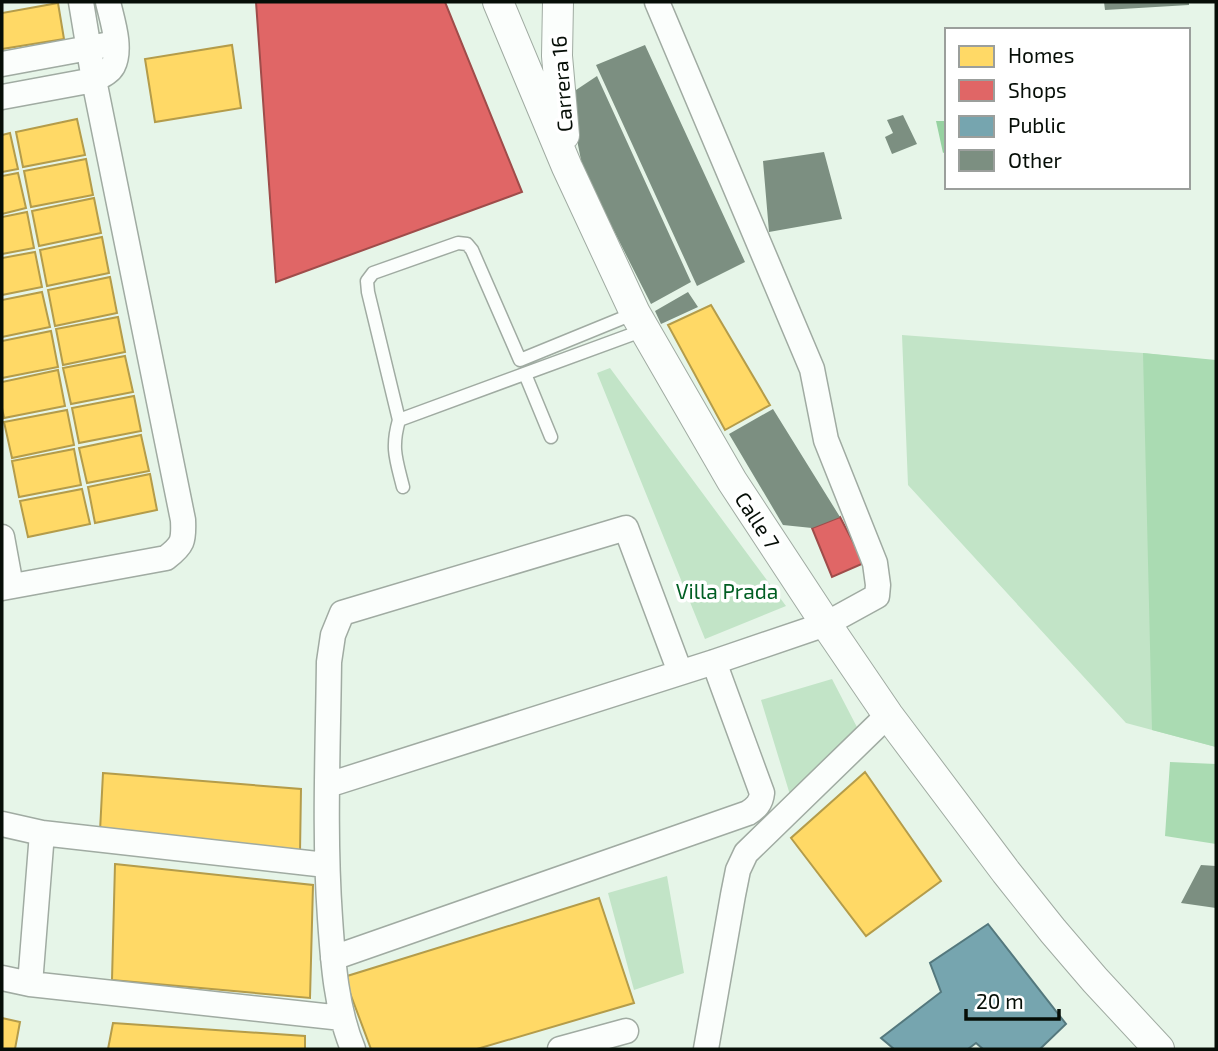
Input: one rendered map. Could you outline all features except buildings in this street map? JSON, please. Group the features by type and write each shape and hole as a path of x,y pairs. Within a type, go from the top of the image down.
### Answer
{"street":[{"path":"2,537 6,587 166,558 179,548 183,537 183,520 94,80 81,2"},
{"path":"2,97 94,80 106,74 116,56 108,2"},
{"name":"Calle 7","path":"498,2 567,167 639,322 732,481 888,715 1053,931 1159,1049"},
{"name":"Carrera 16","path":"558,2 557,56 567,167"},
{"path":"327,785 714,663 826,624 877,596 875,563 826,440 811,369 657,2"},
{"path":"2,64 116,43"},
{"path":"353,1049 342,1018 333,958 327,864 329,663 333,635 342,613 626,528 680,672"},
{"path":"333,958 756,808 762,793 714,663"},
{"path":"706,1049 738,870 746,853 888,715"},
{"path":"2,824 42,833 327,864"},
{"path":"30,984 42,833"},
{"path":"2,978 30,984 342,1018"},
{"path":"560,1049 626,1031"}],"lane":[{"path":"403,487 394,451 394,436 399,420 368,292 368,281 373,273 458,243 467,244 520,360 639,322"},
{"path":"399,420 525,374 639,322"},
{"path":"525,374 551,437"}],"green space":[{"path":"902,335 1216,361 1216,747 1126,723 908,485"},
{"name":"Villa Prada","path":"610,368 786,606 705,639 597,373"},
{"path":"832,679 859,731 791,798 761,700"},
{"path":"667,876 684,973 634,990 608,893"}],"shaded area":[{"path":"936,121 945,121 943,153"},
{"path":"1143,353 1216,360 1216,747 1152,730"},
{"path":"1170,762 1216,764 1216,844 1165,836"}]}
